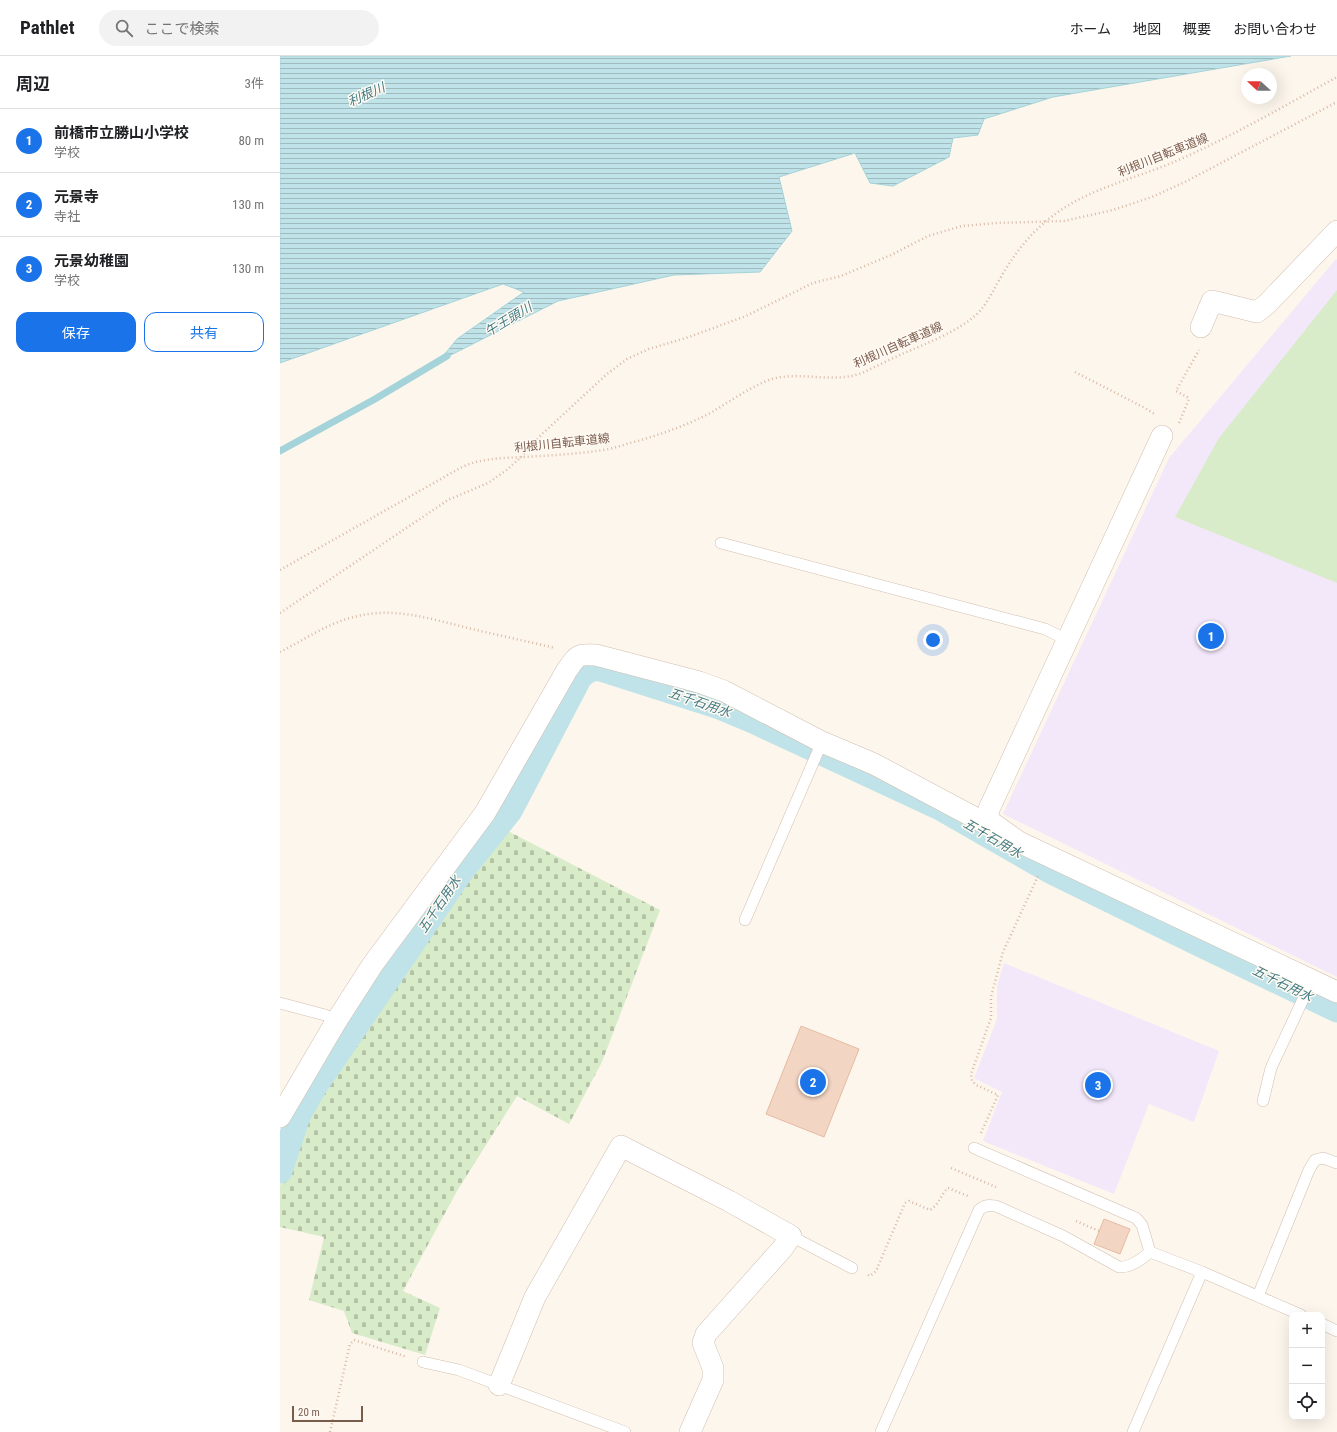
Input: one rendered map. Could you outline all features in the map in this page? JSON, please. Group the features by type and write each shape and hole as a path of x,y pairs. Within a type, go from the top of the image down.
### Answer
{"street":[{"path":"1201,327 1212,302 1257,312 1267,304 1337,231"},
{"path":"988,820 990,809 1162,436"},
{"path":"280,1117 337,1020 373,964 485,812 568,670 578,656 583,654 596,655 705,684 724,691 822,742 874,764 981,821 988,820 1020,842 1337,992"},
{"path":"499,1385 535,1297 621,1146 729,1201 791,1236 782,1249 706,1334 703,1343 713,1368 712,1380 690,1432"}],"lane":[{"path":"721,543 1045,629 1067,640"},
{"path":"745,920 822,742"},
{"path":"1262,1101 1271,1068 1312,980"},
{"path":"280,1003 325,1014 337,1020"},
{"path":"974,1148 1136,1218 1142,1225 1150,1252"},
{"path":"1258,1296 1309,1170 1315,1160 1323,1158 1337,1163"},
{"path":"881,1432 979,1210 983,1206 996,1206 1063,1236 1119,1267 1129,1266 1150,1252"},
{"path":"791,1236 852,1268"},
{"path":"1150,1252 1202,1272 1294,1312"},
{"path":"1133,1432 1202,1272"},
{"path":"1325,1325 1337,1331"},
{"path":"423,1362 459,1370 624,1432"}],"path":[{"name":"利根川自転車道線","path":"280,570 473,462 586,452 606,449 656,436 681,427 709,413 764,382 779,377 796,376 828,378 845,377 862,373 932,341 975,316 986,304 1015,255 1028,238 1044,222 1065,207 1084,197 1180,160 1221,140 1337,77"},
{"path":"280,613 448,500 488,483 508,469 547,429 607,374 627,359 746,316 813,282 841,276 891,255 928,236 962,226 996,223 1064,221 1113,210 1152,197 1185,182 1337,102"},
{"path":"1162,436 1175,431 1189,400 1187,397 1176,391 1205,338 1201,327"},
{"path":"1076,372 1145,408 1160,418 1164,426 1162,436"},
{"path":"280,652 334,624 353,617 390,612 422,617 568,651 578,656"},
{"path":"974,1148 998,1095 976,1085 972,1081 971,1074 991,1018 991,997 1003,952 1039,874"},
{"path":"852,1268 870,1276 876,1271 906,1203 909,1202 930,1210 934,1208 948,1188 973,1198 983,1206"},
{"path":"330,1432 350,1344 354,1340 423,1362"}],"shaded area":[{"path":"1336,259 1337,977 1003,814 1169,458"},
{"path":"1004,963 1219,1051 1194,1122 1149,1104 1114,1194 983,1141 1002,1092 974,1078 997,1019 997,986"}],"green space":[{"path":"1337,290 1337,583 1175,517 1219,438"},
{"path":"506,830 660,910 602,1062 569,1124 517,1096 457,1191 403,1291 440,1308 425,1355 352,1333 344,1311 309,1300 324,1237 280,1227 280,1186 302,1117 475,864"}],"water":[{"name":"利根川","path":"280,56 1291,56 1053,97 984,119 978,135 953,138 949,157 893,186 870,183 855,153 779,177 792,231 760,272 674,275 558,301 439,361 457,339 524,292 503,284 280,363"}],"building":[{"path":"801,1026 859,1049 824,1137 766,1114"},
{"path":"1104,1219 1130,1229 1120,1254 1094,1244"}],"waterway":[{"name":"午王頭川","path":"280,451 375,399 447,356"},
{"name":"五千石用水","path":"280,1171 298,1116 314,1088 461,872 510,811 580,677 589,670 598,668 717,706 753,721 940,808 1050,871 1337,1010"}],"place":[{"name":"前橋市立勝山小学校","path":"1211,636"},
{"name":"元景寺","path":"813,1082"},
{"name":"元景幼稚園","path":"1098,1085"}]}
